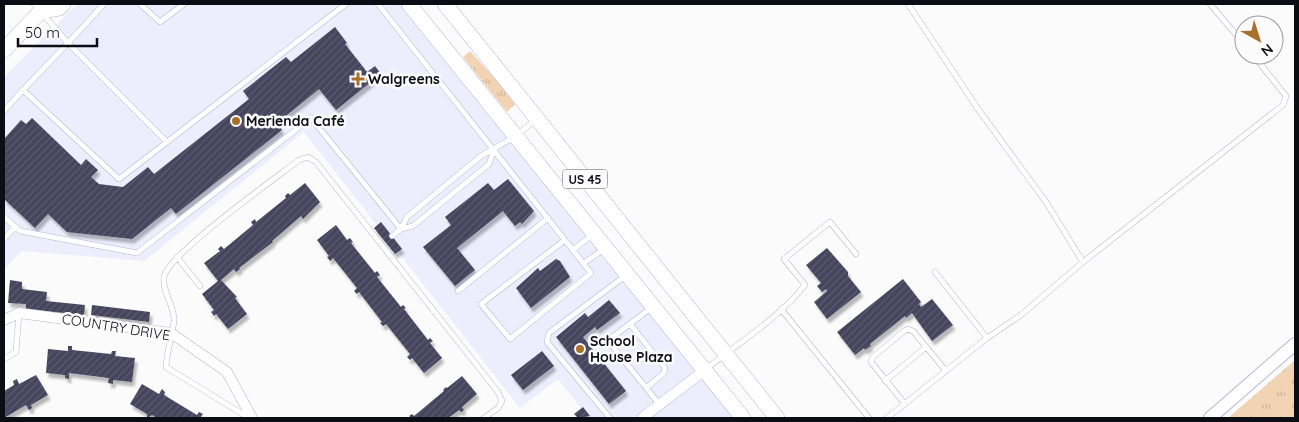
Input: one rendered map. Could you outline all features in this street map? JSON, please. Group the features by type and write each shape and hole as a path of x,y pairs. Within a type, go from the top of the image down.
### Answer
{"main road":[{"path":"4,50 39,6 59,8 63,4"},
{"name":"US 45","path":"409,4 743,418"},
{"name":"US 45","path":"445,4 777,418"}],"street":[{"name":"COUNTRY DRIVE","path":"18,313 171,333 228,372 251,418"},
{"path":"4,320 18,313"},
{"path":"1210,418 1295,344"},
{"path":"642,418 705,370"}],"lane":[{"path":"4,111 104,4"},
{"path":"140,4 160,22 184,4"},
{"path":"23,90 119,179 346,4"},
{"path":"378,4 494,149 591,273 510,339 481,304 565,240"},
{"path":"908,4 978,109 1046,202 1083,262"},
{"path":"1210,4 1234,32"},
{"path":"39,6 68,43 167,142"},
{"path":"887,418 987,338 1021,315 1083,262 1282,105 1286,96 1260,65"},
{"path":"4,217 20,232 137,253 311,118 401,229"},
{"path":"401,229 406,217 481,156 516,136 537,118"},
{"path":"392,236 401,229 414,226 489,164 494,149"},
{"path":"251,418 166,366 173,314 164,287 164,275 177,258 299,160 308,157 316,162 383,243 498,392 502,401 498,408 484,418"},
{"path":"441,189 448,198"},
{"path":"458,291 548,218"},
{"path":"705,370 782,309 805,285 784,259 830,222 856,254"},
{"path":"4,239 15,227"},
{"path":"573,250 594,233"},
{"path":"584,263 606,248"},
{"path":"177,258 200,286"},
{"path":"935,272 987,338"},
{"path":"610,418 547,342 549,333 627,274"},
{"path":"653,306 610,339 609,342 660,405"},
{"path":"782,309 869,418"},
{"path":"4,358 16,352 18,313"},
{"path":"630,324 665,368 664,373 646,388"},
{"path":"905,404 871,362 873,357 904,331 908,329 913,331 946,371"},
{"path":"885,381 926,347"}],"shaded area":[{"path":"77,4 402,4 736,418 589,418 558,379 520,408 304,132 144,261 22,251 4,269 4,77"}],"green space":[{"path":"470,51 515,104 507,112 463,57"},
{"path":"1295,360 1295,418 1228,418"}],"building":[{"path":"335,27 347,43 345,44 367,72 375,66 381,74 336,110 319,89 277,123 282,130 176,214 171,208 132,239 67,232 48,214 35,228 4,199 4,139 21,120 26,124 32,118 81,165 86,159 98,170 91,177 99,184 123,187 148,167 154,174 249,99 243,91 286,57 291,62"},
{"path":"508,179 534,211 522,224 520,222 515,226 503,211 457,248 475,270 455,286 423,247 451,225 445,217 488,183 494,190"},
{"path":"305,183 320,202 303,219 301,216 240,269 236,272 234,269 221,280 237,297 235,298 247,314 228,329 216,314 214,316 211,312 214,310 202,294 218,281 204,263 220,251 218,249 221,246 224,249 253,225 251,222 255,219 256,222 286,198 285,196 288,193 290,195"},
{"path":"381,222 402,249 395,254 374,228"},
{"path":"336,225 347,240 350,238 353,242 351,243 375,273 377,271 380,275 377,277 401,307 403,305 406,308 404,309 428,340 430,338 433,341 430,343 442,358 424,373 412,358 410,360 407,357 410,354 386,324 383,326 380,323 382,322 359,292 357,294 354,291 357,288 333,258 330,261 327,257 329,256 317,240"},
{"path":"827,248 848,272 848,276 861,292 827,319 814,302 827,291 826,289 822,292 817,286 821,283 806,265"},
{"path":"556,259 560,261 570,277 531,308 516,288 538,268 540,271"},
{"path":"903,279 921,302 919,304 921,307 932,299 953,325 932,341 912,313 906,318 905,316 870,344 871,346 865,350 864,348 855,355 837,332"},
{"path":"10,280 22,282 22,289 47,292 46,301 85,305 84,315 26,309 26,304 8,303"},
{"name":"School House Plaza","path":"609,300 620,313 597,330 595,327 583,337 626,391 609,404 556,337 585,313 588,317"},
{"path":"92,305 150,312 149,322 91,315"},
{"path":"68,346 72,346 72,350 111,354 112,351 116,351 115,356 135,358 132,382 113,380 113,384 108,383 109,378 69,373 69,379 65,378 65,375 46,373 48,349 68,351"},
{"path":"542,351 554,366 523,390 511,375"},
{"path":"36,375 48,395 31,405 32,408 29,410 26,405 4,418 4,391 14,385 13,381 17,379 19,384"},
{"path":"462,376 477,394 462,407 464,410 461,412 459,410 448,418 411,418 409,416 412,414 414,416 444,391 446,387"},
{"path":"142,384 159,394 162,389 165,392 164,395 197,415 199,412 203,414 200,418 157,418 152,415 147,418 147,414 130,404"},
{"path":"583,407 590,416 578,418 574,414"}],"place":[{"name":"Walgreens","path":"358,79"},
{"name":"Merienda Café","path":"236,121"},
{"name":"School House Plaza","path":"580,349"}]}
